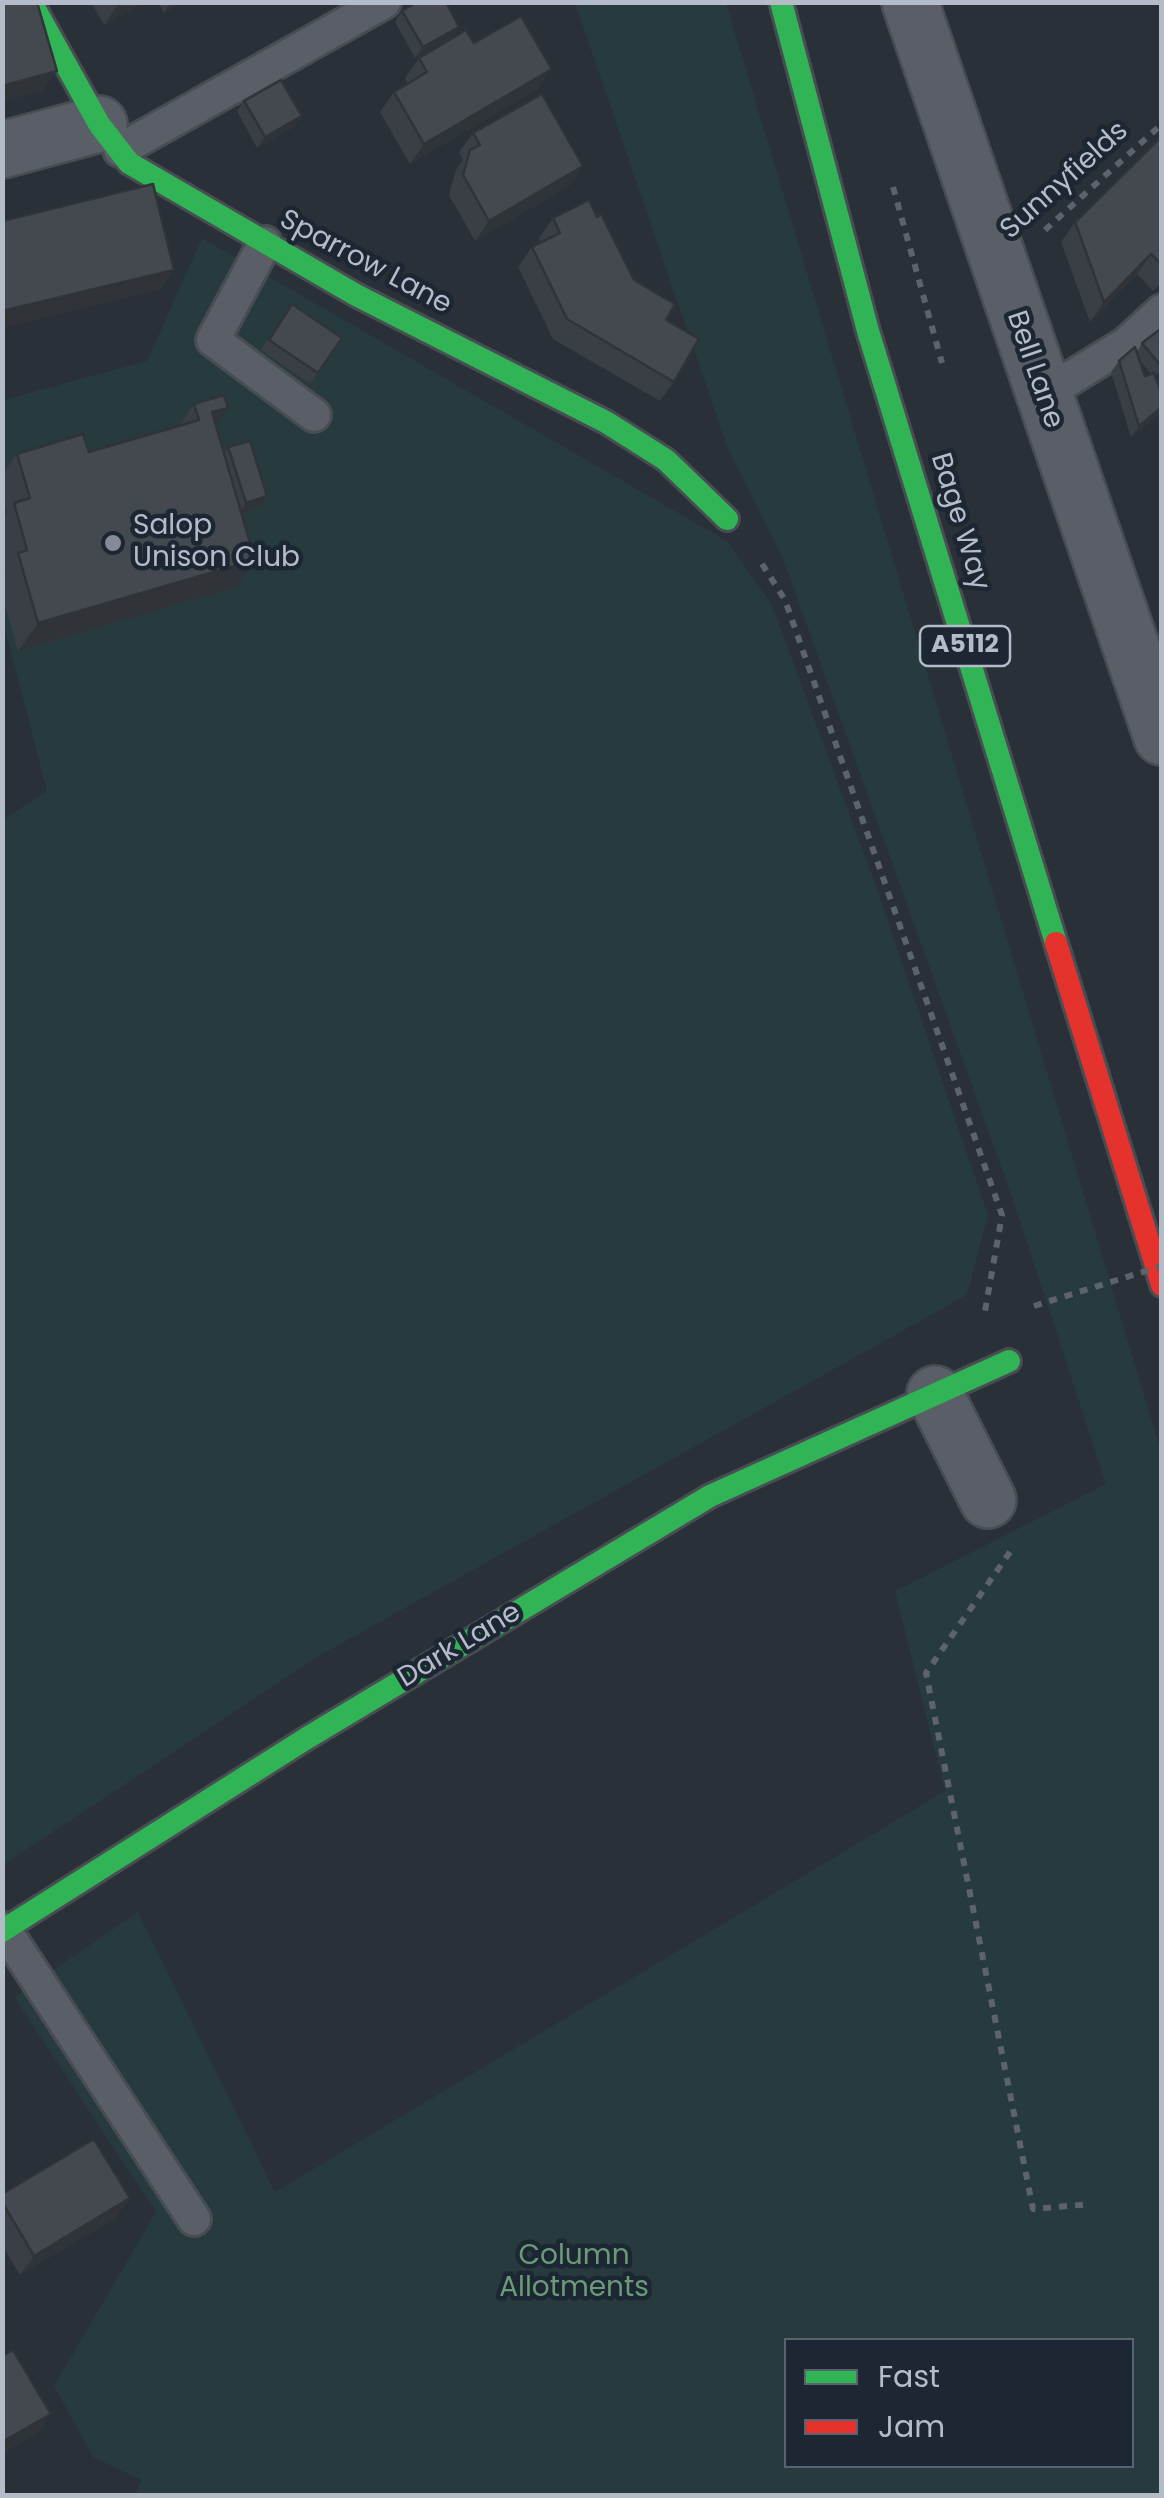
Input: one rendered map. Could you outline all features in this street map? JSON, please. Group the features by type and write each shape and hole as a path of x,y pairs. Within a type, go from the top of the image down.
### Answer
{"street":[{"name":"Sparrow Lane","path":"31,2 109,137 130,163 356,295 606,422 666,460 727,519"},
{"name":"Bage Way","path":"781,2 868,331 1162,1285"},
{"name":"Bell Lane","path":"910,2 1042,396 1162,736"},
{"path":"2,150 109,137"},
{"name":"Dark Lane","path":"3,1930 307,1738 710,1496 1010,1362"},
{"path":"954,1385 988,1500"}],"lane":[{"path":"109,137 384,2"},
{"path":"265,243 213,340 314,415"},
{"path":"1042,396 1126,344 1162,311"},
{"path":"3,1930 194,2219"}],"path":[{"name":"Sunnyfields","path":"1000,271 1162,124"},
{"path":"727,519 785,600 1002,1216 954,1385"},
{"path":"1034,1306 1162,1266"},
{"path":"988,1500 1011,1554 926,1673 1033,2209 1092,2204"}],"green space":[{"name":"Column Allotments","path":"575,3 726,3 1161,1452 1161,2495 135,2495 141,2480 93,2457 54,2386 156,2212 14,1997 138,1912 275,2192 945,1791 895,1591 1106,1484 1013,1200 782,556 728,449"},
{"path":"202,238 727,541 772,605 875,883 988,1215 967,1295 317,1657 3,1865 2,820 47,791 3,621 3,400 147,361"}],"building":[{"path":"2,2 37,2 57,71 2,86"},
{"path":"417,2 446,2 459,27 423,47 402,11"},
{"path":"521,16 552,69 424,144 394,92 427,72 419,58 466,30 474,43"},
{"path":"281,80 302,116 265,137 244,101"},
{"path":"542,94 583,166 489,221 463,175 470,150 480,145 473,133"},
{"path":"1162,136 1162,265 1151,254 1104,302 1075,222"},
{"path":"153,184 174,270 2,311 2,221"},
{"path":"589,200 597,217 601,214 634,280 675,304 666,320 699,339 674,382 567,319 532,247 560,233 553,218"},
{"path":"292,304 342,338 318,373 269,340"},
{"path":"1162,328 1162,366 1161,366 1142,343"},
{"path":"1135,347 1145,376 1154,373 1162,394 1162,407 1139,426 1119,361"},
{"name":"Salop Unison Club","path":"224,395 228,408 212,412 255,560 38,623 18,553 27,550 14,503 30,498 17,454 83,434 89,452 199,420 194,404"},
{"path":"250,441 267,496 246,503 228,447"},
{"path":"94,2139 130,2198 34,2256 2,2202 2,2194"},
{"path":"13,2350 51,2414 2,2442 2,2356"}],"traffic: fast":[{"path":"31,2 99,124 129,163 356,295 606,422 666,460 727,519"},
{"path":"781,2 868,331 1056,943"},
{"path":"2,1931 307,1738 710,1496 1009,1361"}],"traffic: jam":[{"path":"1056,943 1162,1285"}],"place":[{"name":"Salop Unison Club","path":"113,543"}]}
